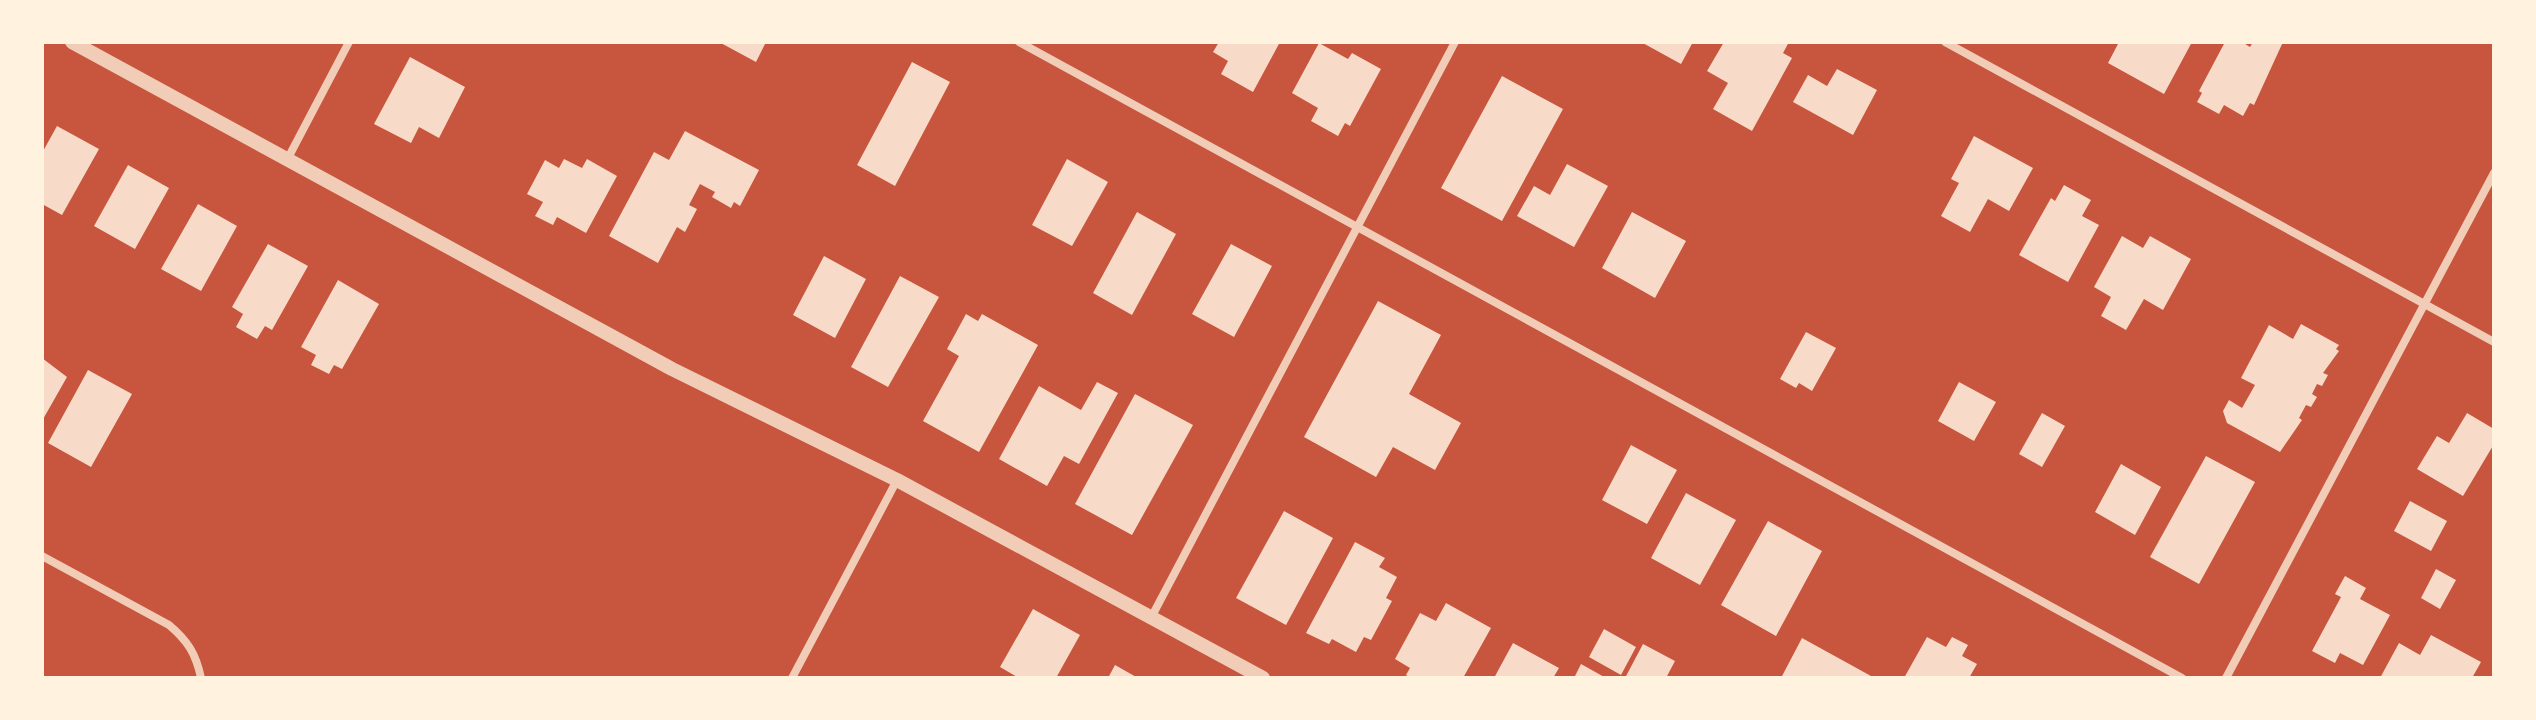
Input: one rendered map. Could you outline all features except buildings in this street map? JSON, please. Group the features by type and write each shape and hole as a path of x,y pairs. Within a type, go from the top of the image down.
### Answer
{"street":[{"path":"72,42 672,369 897,480 1263,678"},
{"path":"287,160 349,42"},
{"path":"1019,42 2182,678"},
{"path":"1152,616 1455,42"},
{"path":"1945,42 2494,342"},
{"path":"2226,678 2494,173"},
{"path":"792,678 897,480"},
{"path":"42,556 169,625 187,640 197,660 201,678"}]}
